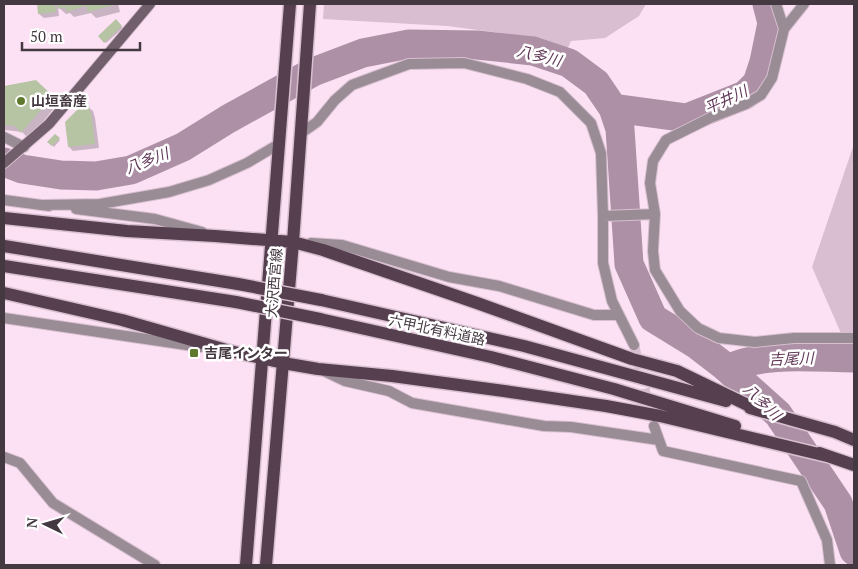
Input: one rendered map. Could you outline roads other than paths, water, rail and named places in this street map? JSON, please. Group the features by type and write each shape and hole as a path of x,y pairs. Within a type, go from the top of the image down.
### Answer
{"main road":[{"name":"大沢西宮線","path":"246,565 290,4"},
{"name":"大沢西宮線","path":"266,565 293,242 310,4"},
{"path":"4,218 127,231 293,242 323,250 468,300 632,359 677,371 758,410"},
{"name":"六甲北有料道路","path":"4,246 238,284 321,300 524,346 758,410 835,432 854,440"},
{"name":"六甲北有料道路","path":"4,266 236,302 491,357 614,389 854,465"},
{"path":"4,293 122,320 230,351 282,363 318,369 392,376 606,406 660,416 827,456"}],"street":[{"path":"4,163 49,124 150,4"},
{"path":"776,4 784,28"},
{"path":"804,4 784,28 772,78 760,95 746,104 712,117 666,140 653,161 650,183 655,270 680,311 698,328 720,338 755,342 794,338 854,338"},
{"path":"300,134 318,122 335,100 352,85 409,64 464,63 528,79 560,92 591,123 601,153 606,216 603,263 612,301 634,345"},
{"path":"4,137 24,147"},
{"path":"43,206 100,204 168,192 208,180 239,167 279,138"},
{"path":"4,200 155,219 215,236"},
{"path":"606,216 652,214"},
{"path":"293,242 342,244 449,276 499,286 594,314 619,315"},
{"path":"4,318 230,351"},
{"path":"318,369 345,381 389,391 412,403 544,426 571,427 658,440"},
{"path":"654,426 662,451 801,481 826,540 830,565"},
{"path":"4,457 20,463 53,503 155,565"}],"waterway":[{"name":"平井川","path":"613,108 687,118 745,95 757,83 764,62 772,23 767,4"},
{"name":"八多川","path":"4,162 22,169 61,175 96,176 131,170 183,147 228,119 313,72 363,53 409,44 477,45 533,51 569,63 596,83 613,108 620,129 629,264 653,318 697,345 723,365 778,414 838,503 854,551"},
{"name":"吉尾川","path":"728,369 743,363 774,358 854,358"}],"tunnel":[{"path":"634,345 652,420"}],"place":[{"name":"山垣畜産","path":"21,101"},
{"name":"吉尾インター","path":"194,353"}]}
